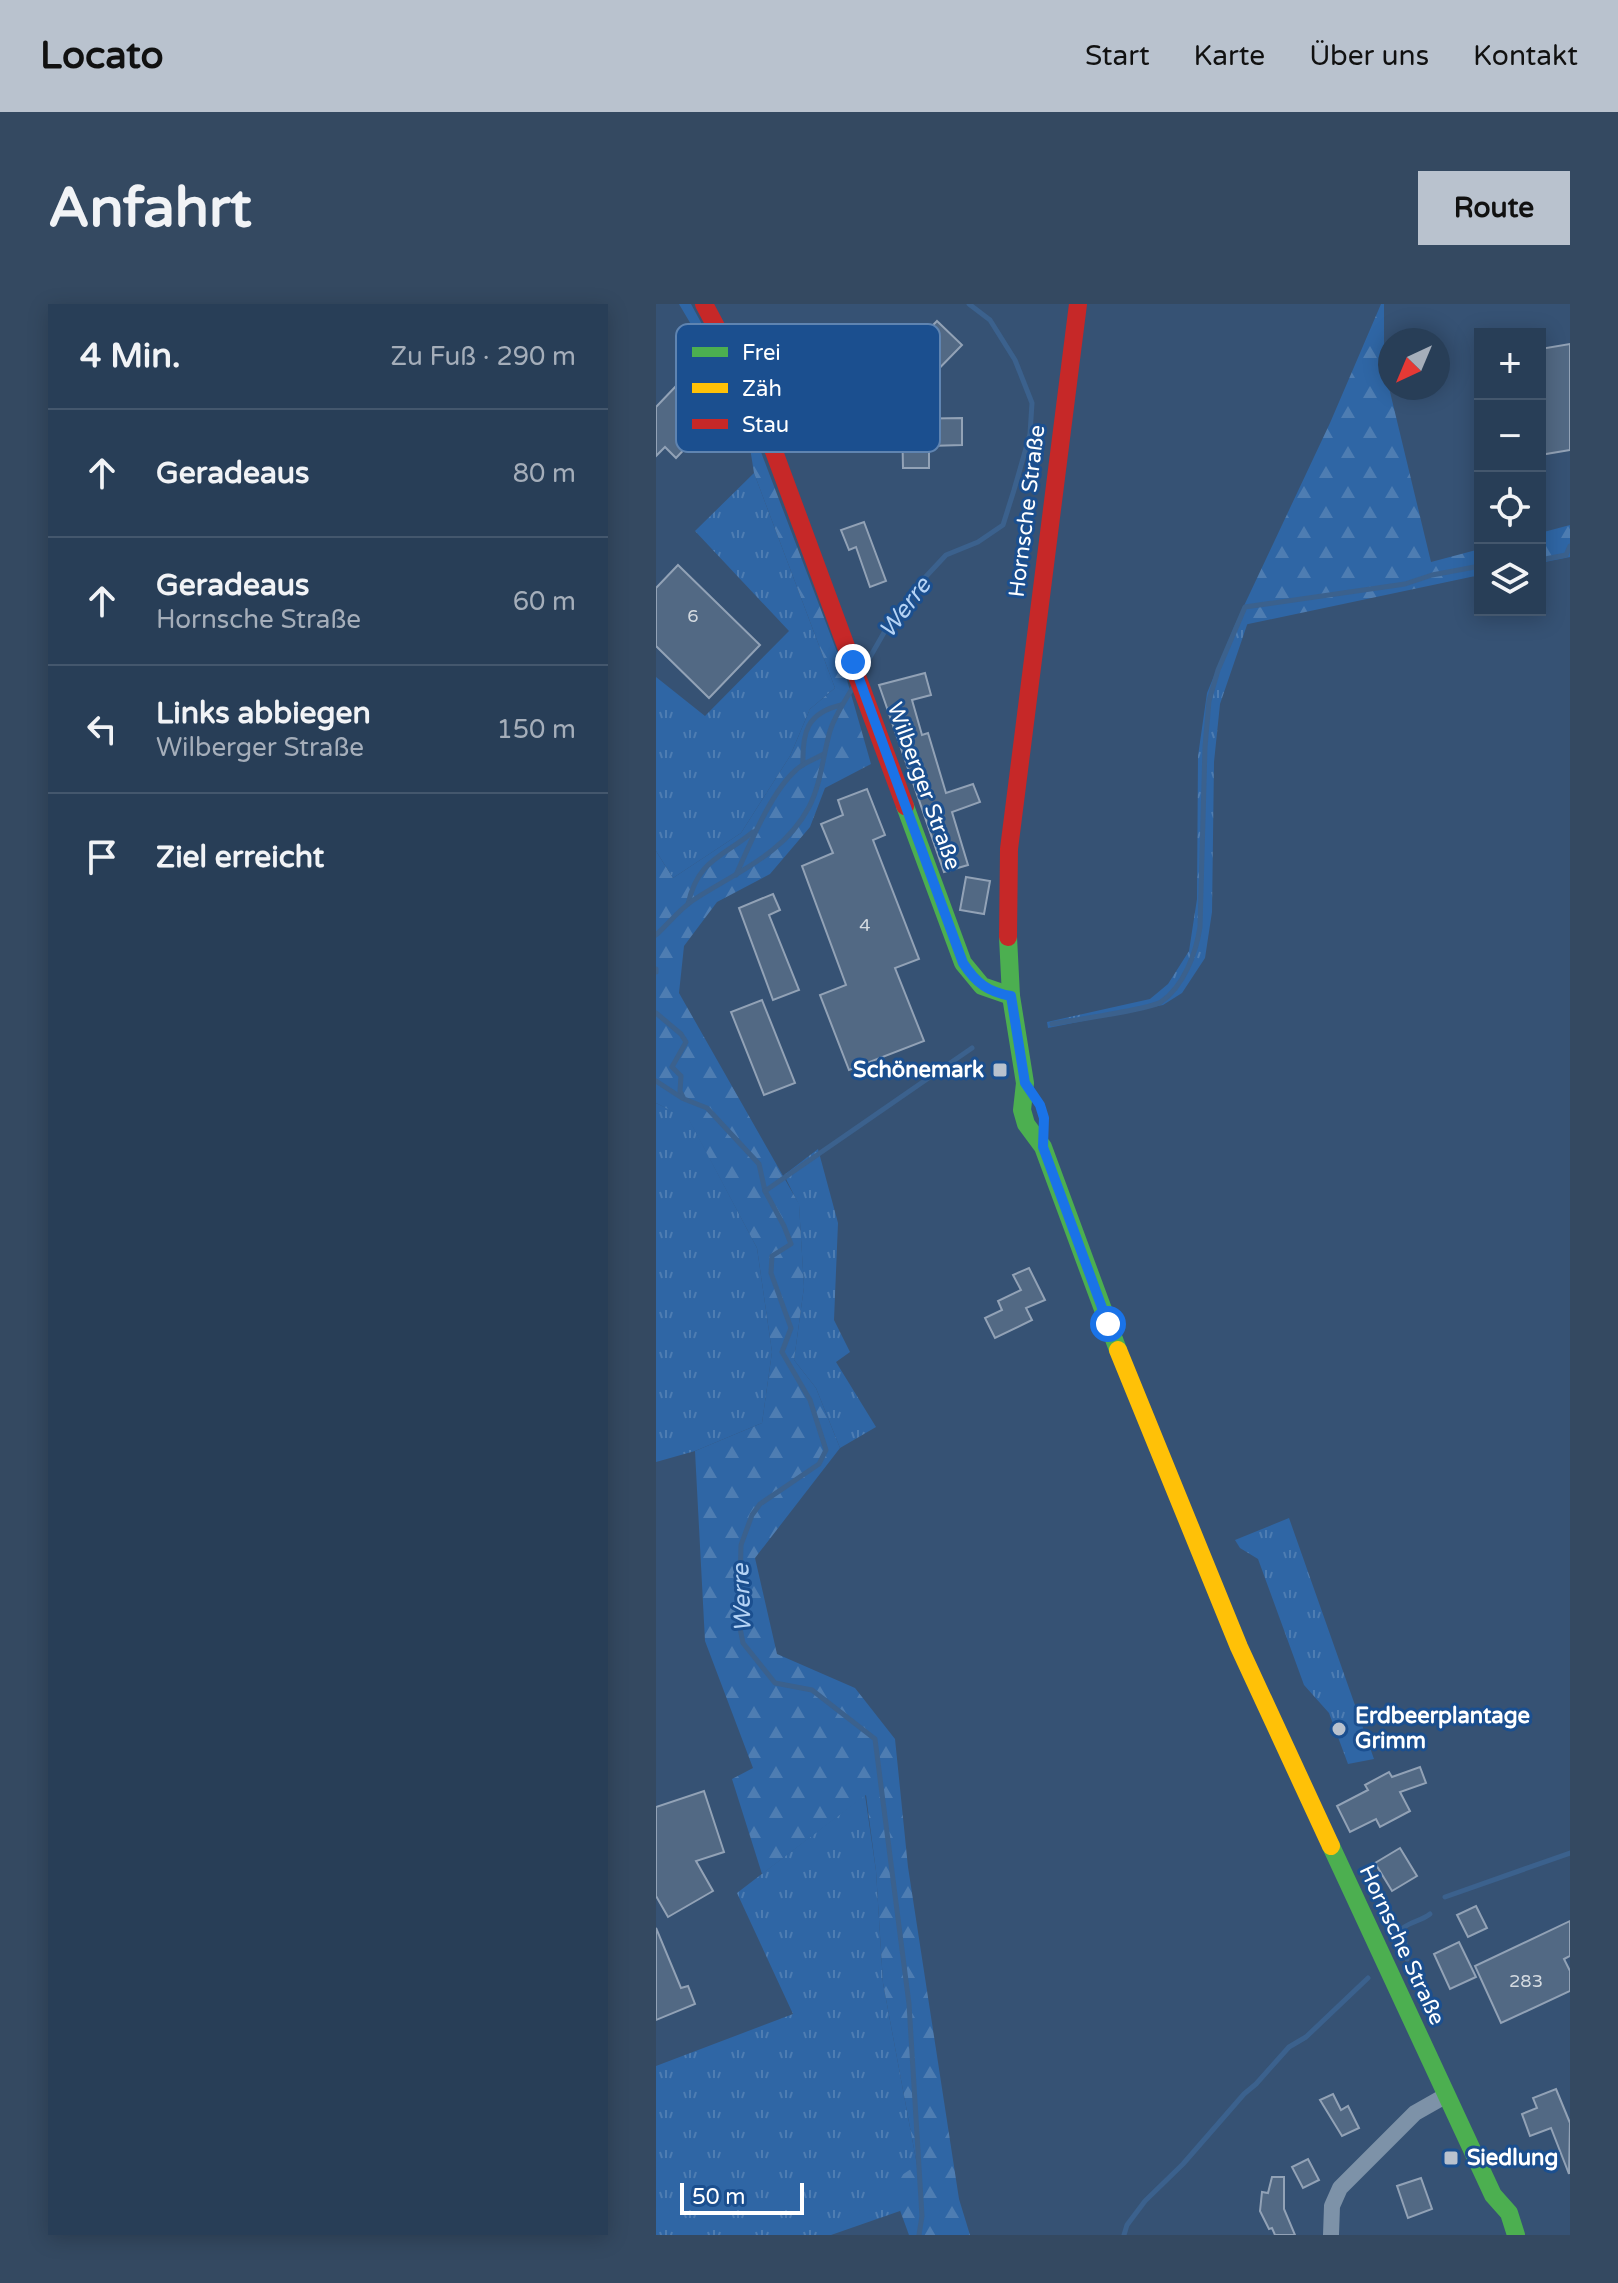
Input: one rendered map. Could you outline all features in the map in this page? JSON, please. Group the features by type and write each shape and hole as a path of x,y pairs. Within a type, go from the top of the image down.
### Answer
{"main road":[{"name":"Wilberger Straße","path":"704,304 715,324"},
{"name":"Hornsche Straße","path":"1011,996 1007,885 1023,724 1078,304"},
{"name":"Wilberger Straße","path":"774,452 963,963 982,986 1011,996"},
{"path":"1011,996 1025,1083 1022,1110 1043,1147"},
{"path":"1025,1083 1042,1112 1043,1147"},
{"name":"Hornsche Straße","path":"1043,1147 1097,1298 1269,1714 1445,2096 1493,2195 1506,2207 1516,2226 1516,2235"},
{"name":"Hornsche Straße","path":"1493,2195 1494,2214 1505,2235"}],"street":[{"path":"1331,2235 1332,2206 1340,2188 1415,2113 1445,2096"}],"green space":[{"path":"679,304 691,304 702,324 691,324"},
{"path":"1381,304 1384,304 1384,328 1378,328 1378,400 1392,400 1431,562 1474,551 1474,576 1234,627 1330,423"},
{"path":"751,452 761,452 845,673 871,764 825,788 810,827 770,874 717,902 684,946 679,993 799,1204 804,1287 794,1360 816,1388 840,1448 755,1558 777,1654 855,1688 895,1739 908,1867 959,2199 970,2235 909,2235 890,2183 917,2165 883,1983 876,1871 866,1795 762,1874 732,1779 753,1768 705,1641 695,1451 762,1423 772,1352 757,1248 689,1120 656,1103 656,851 673,878 741,833 790,756 810,709 835,688 754,473"},
{"path":"754,473 835,688 810,709 790,756 741,833 673,878 656,851 656,677 705,716 789,631 695,531"},
{"path":"1570,525 1570,557 1546,562 1546,531"},
{"path":"1248,622 1220,704 1214,762 1212,912 1205,958 1182,993 1163,1005 1048,1028 1047,1022 1150,999 1168,984 1189,951 1197,899 1198,756 1207,693 1234,627"},
{"path":"656,1103 689,1119 757,1248 772,1352 762,1423 695,1451 656,1462"},
{"path":"818,1149 838,1223 834,1320 850,1352 836,1362 876,1427 840,1448 816,1388 794,1360 804,1287 799,1205 784,1175"},
{"path":"1289,1518 1374,1759 1348,1764 1329,1713 1304,1685 1258,1559 1240,1548 1235,1540"},
{"path":"865,1795 876,1871 883,1983 917,2165 900,2211 831,2235 656,2235 656,2066 793,2014 737,1893"}],"building":[{"path":"937,321 962,345 940,368 940,324 934,324"},
{"path":"1570,344 1570,450 1546,454 1546,400 1546,348"},
{"path":"676,386 676,452 682,452 676,458 665,447 656,456 656,407"},
{"path":"940,418 962,418 962,445 940,446"},
{"path":"903,452 929,452 929,468 903,468"},
{"path":"864,522 886,581 870,587 856,547 849,550 841,530"},
{"path":"678,565 760,645 709,698 656,646 656,588"},
{"path":"925,673 931,695 912,700 922,735 928,733 946,793 973,784 980,802 952,812 968,865 944,872 879,685"},
{"path":"867,789 885,835 873,840 919,959 895,968 924,1041 849,1070 820,995 846,985 802,866 833,853 821,824 843,815 838,800"},
{"path":"966,877 990,881 984,914 960,910"},
{"path":"773,894 780,910 769,915 799,990 773,1000 739,908"},
{"path":"762,1000 795,1083 764,1095 731,1012"},
{"path":"1029,1268 1045,1300 1026,1308 1032,1320 995,1338 985,1318 1002,1310 998,1301 1021,1290 1013,1275"},
{"path":"1420,1767 1426,1783 1400,1792 1410,1811 1380,1827 1376,1819 1350,1832 1337,1806 1368,1790 1365,1785 1389,1772 1392,1777"},
{"path":"704,1791 724,1852 696,1861 713,1891 668,1917 656,1896 656,1807"},
{"path":"1400,1848 1417,1876 1392,1891 1375,1863"},
{"path":"1476,1906 1487,1928 1468,1937 1457,1915"},
{"path":"1570,1921 1570,1956 1564,1959 1570,1971 1570,1991 1501,2023 1475,1966"},
{"path":"656,1928 681,1988 688,1986 695,2004 656,2020"},
{"path":"1459,1942 1476,1977 1450,1989 1434,1954"},
{"path":"1556,2089 1570,2123 1569,2174 1551,2128 1530,2136 1522,2114 1537,2108 1533,2098"},
{"path":"1333,2094 1341,2110 1348,2106 1359,2128 1342,2136 1320,2100"},
{"path":"1308,2159 1319,2180 1303,2188 1292,2167"},
{"path":"1272,2177 1284,2177 1284,2209 1295,2235 1275,2235 1260,2211 1262,2192 1268,2193"},
{"path":"1421,2178 1432,2209 1408,2218 1397,2186"}],"waterway":[{"name":"Werre","path":"862,671 893,617 946,555 978,542 1003,525 1014,490 1030,434 1032,403 1015,360 990,320 969,304"},
{"path":"1546,559 1566,555 1570,546"},
{"path":"1052,1024 1161,1002 1176,987 1188,968 1200,927 1209,701 1218,670 1245,607 1405,584 1474,567"},
{"name":"Werre","path":"656,935 692,901 757,862 799,824 816,789 832,725 853,687"},
{"path":"803,765 809,726 821,713 841,705"},
{"path":"736,875 778,791 799,768 824,754"},
{"path":"688,904 698,878 712,861 753,832"},
{"name":"Werre","path":"656,1013 686,1042 672,1067 681,1076 680,1091 684,1099 707,1108 759,1164 765,1191 791,1244 772,1256 771,1273 791,1328 782,1352 810,1400 826,1450 819,1464 760,1504 752,1515 741,1545 739,1623 743,1643 775,1683 812,1690 875,1739 909,2004 922,2216 919,2235"},
{"path":"765,1191 972,1048"},
{"path":"656,1081 682,1098"},
{"path":"1445,1897 1570,1853"},
{"path":"1407,1959 1403,1928 1430,1914"},
{"path":"1124,2235 1127,2225 1145,2201 1183,2164 1244,2094 1289,2047 1306,2037 1368,1978"}],"traffic: fast":[{"path":"905,806 963,963 982,986 1011,996"},
{"path":"1008,937 1011,996 1025,1083 1022,1110 1026,1124 1043,1147 1118,1350"},
{"path":"1331,1846 1493,2195 1509,2213 1516,2235"}],"traffic: slow":[{"path":"1118,1350 1239,1647 1331,1846"}],"traffic: jam":[{"path":"704,304 715,324"},
{"path":"1008,937 1009,849 1078,304"},
{"path":"774,452 905,806"}],"place":[{"name":"Schönemark","path":"1000,1070"},
{"name":"Erdbeerplantage Grimm","path":"1339,1729"},
{"name":"Siedlung","path":"1451,2158"}],"route":[{"path":"853,662 963,963 982,986 1011,996 1025,1083 1040,1105 1044,1118 1043,1147 1108,1324"}]}
